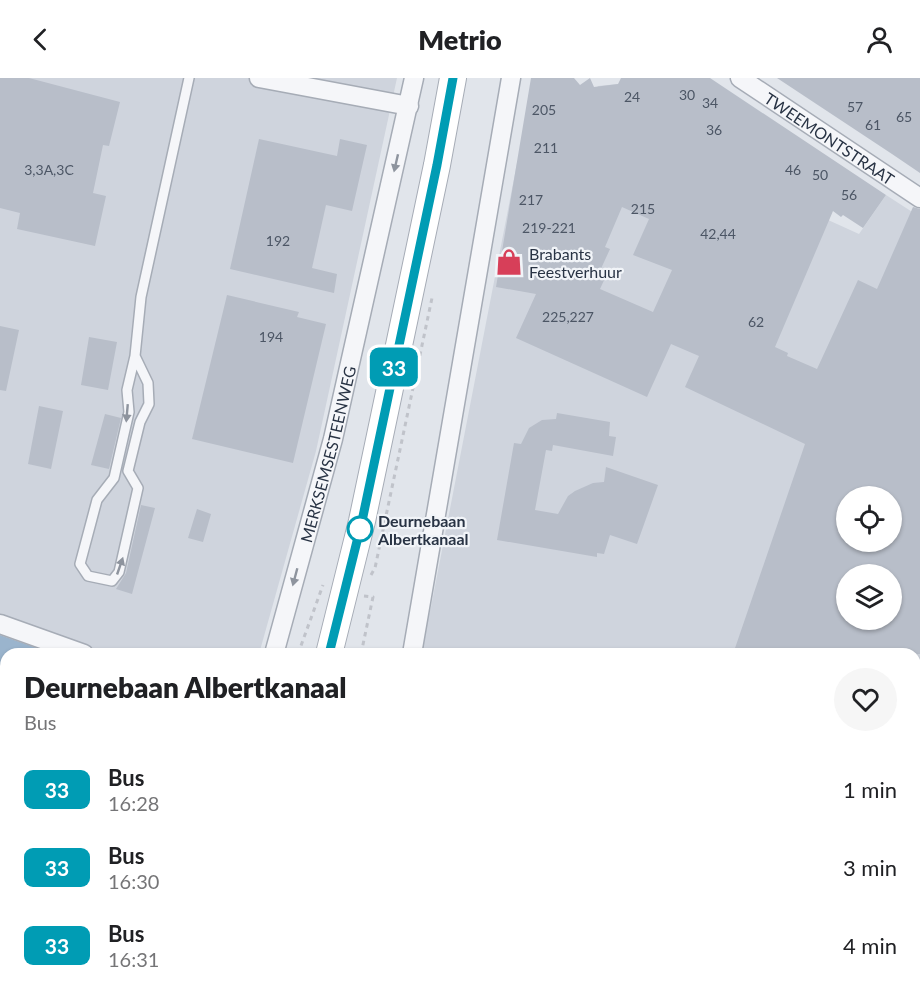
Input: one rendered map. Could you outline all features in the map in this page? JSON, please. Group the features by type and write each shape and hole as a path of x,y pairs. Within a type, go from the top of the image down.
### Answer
{"main road":[{"path":"330,648 364,509 437,165 453,78"}],"street":[{"path":"259,78 409,106"},
{"name":"MERKSEMSESTEENWEG","path":"276,648 333,439 414,78"},
{"path":"413,648 512,78"},
{"name":"TWEEMONTSTRAAT","path":"740,78 920,198"},
{"path":"0,624 67,648"}],"lane":[{"path":"135,356 148,383 149,404 140,422 128,471 138,488 119,572 112,581 88,576 80,564 97,500 114,478 129,412 127,390 135,356 141,297 189,78"}],"path":[{"path":"300,648 323,584"},
{"path":"362,596 373,597 362,648"}],"shaded area":[{"path":"0,78 397,78 316,451 261,648 76,648 0,625"},
{"path":"618,84 795,205 859,234 886,195 920,217 920,648 421,648 431,607 517,163 569,171 583,110 598,86"}],"water":[{"path":"0,635 37,648 0,648"}],"building":[{"path":"0,78 29,78 120,102 109,146 103,145 93,193 106,196 95,246 17,229 20,213 0,208"},
{"path":"531,78 574,78 580,85 590,78 594,87 618,84 621,78 710,78 886,195 863,228 833,211 775,347 788,353 787,356 817,369 858,280 877,289 913,207 920,209 920,648 735,648 805,444 685,387 699,356 671,344 647,397 516,338 536,294 496,287","holes":["622,207 649,219 633,255 672,270 653,312 600,289 606,276 599,273 610,249 605,247"]},
{"path":"777,78 920,78 920,173 892,154"},
{"path":"259,139 337,156 340,139 367,145 352,211 326,205 312,268 337,274 334,293 230,269"},
{"path":"227,295 299,312 297,317 326,324 293,463 192,439"},
{"path":"0,326 19,330 6,391 0,390"},
{"path":"89,337 117,342 108,390 81,385"},
{"path":"39,406 63,411 51,469 28,464"},
{"path":"557,413 610,422 609,436 616,437 613,456 553,445 552,451 546,450 535,510 558,514 568,496 575,491 593,483 604,482 606,467 658,485 637,544 610,535 604,554 597,553 597,557 497,540 514,443 521,444 529,428 542,420 556,419"},
{"path":"105,414 121,418 109,469 91,465"},
{"path":"141,505 155,508 132,594 116,589 126,573"},
{"path":"197,509 211,514 203,542 188,538"}],"bus line":[{"name":"33","path":"331,648 362,521 437,165 453,78"}],"place":[{"name":"Brabants Feestverhuur","path":"509,262"},
{"name":"Deurnebaan Albertkanaal","path":"360,529"}]}
